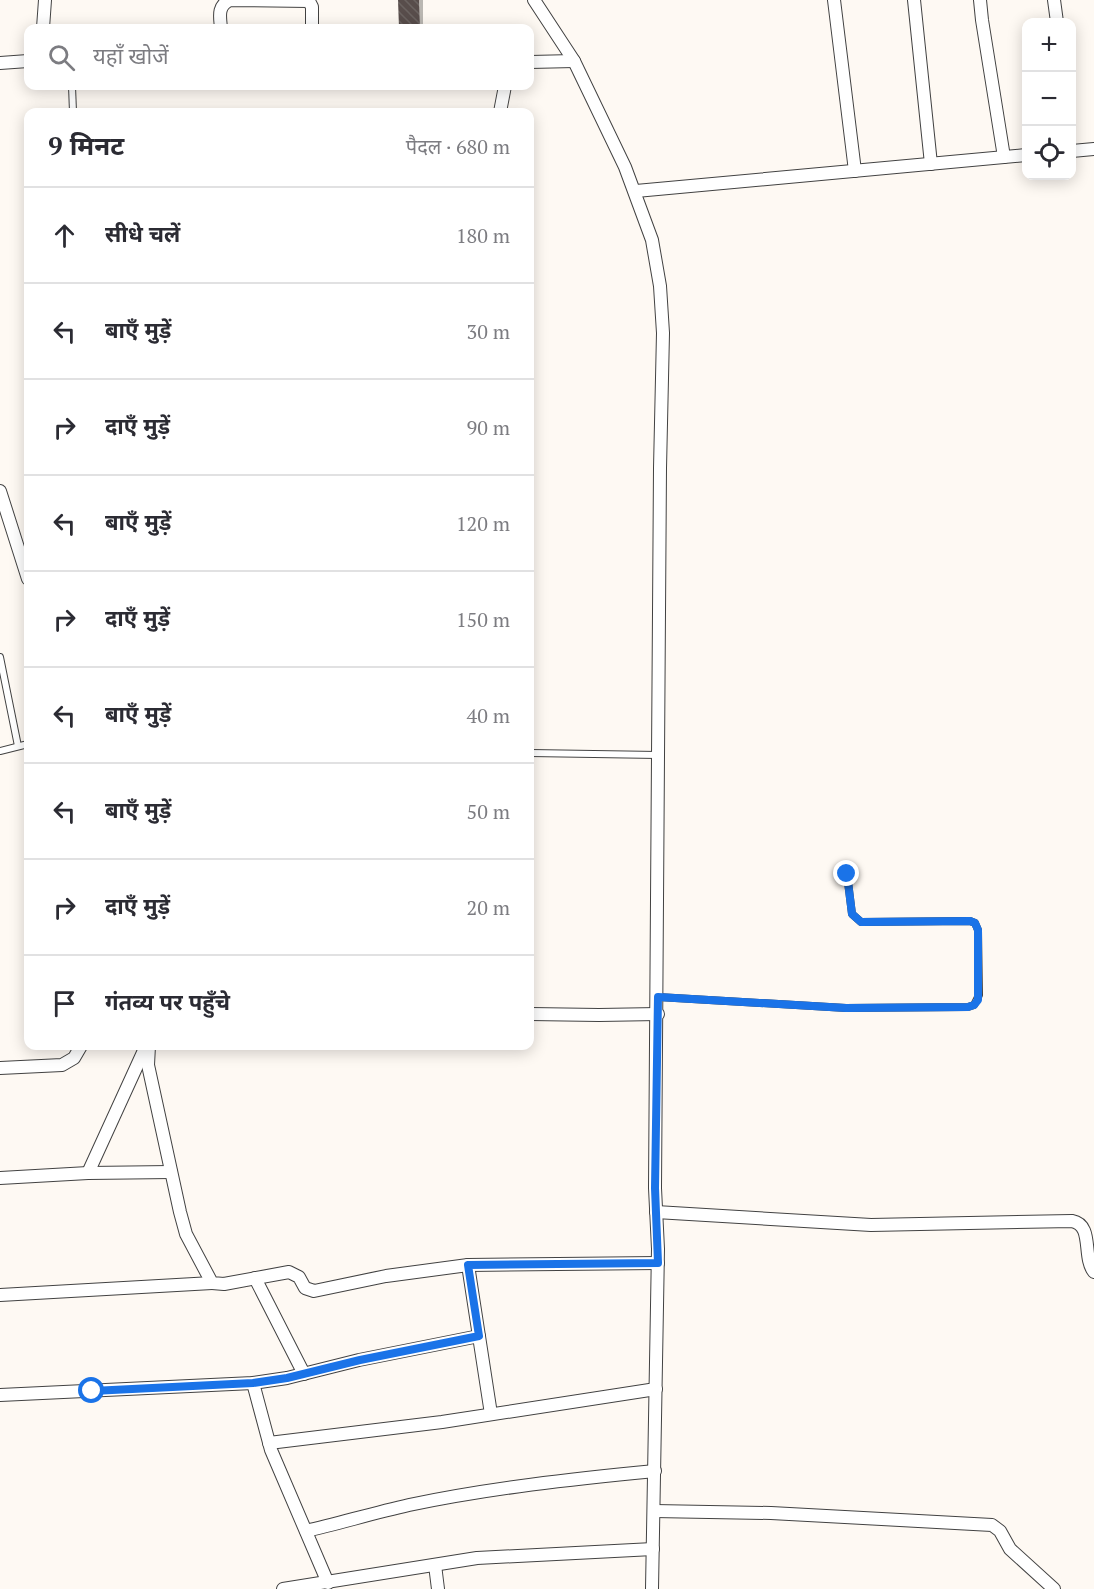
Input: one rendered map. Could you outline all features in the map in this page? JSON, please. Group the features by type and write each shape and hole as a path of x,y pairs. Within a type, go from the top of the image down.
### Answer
{"street":[{"path":"43,24 45,0"},
{"path":"220,24 220,8 230,0 306,0 312,7 312,24"},
{"path":"534,0 574,61 636,191 652,240 660,286 663,333 658,756 656,1212 658,1263 652,1589"},
{"path":"834,0 855,171"},
{"path":"914,0 931,164"},
{"path":"980,0 1004,157"},
{"path":"1054,0 1056,18"},
{"path":"0,63 24,61"},
{"path":"534,62 574,61"},
{"path":"501,108 504,90"},
{"path":"1076,148 1094,149"},
{"path":"636,191 1022,155"},
{"path":"0,491 24,566"},
{"path":"534,1014 599,1016 658,1014"},
{"path":"0,1068 62,1065 74,1058 79,1050"},
{"path":"88,1173 146,1050"},
{"path":"148,1050 148,1065 186,1234 212,1283"},
{"path":"0,1178 88,1173 171,1172"},
{"path":"656,1212 872,1225 1072,1221 1085,1227 1089,1266 1094,1272"},
{"path":"0,1295 224,1284 285,1272 294,1273 305,1288 314,1292 386,1276 468,1265 658,1263"},
{"path":"468,1265 491,1414"},
{"path":"255,1278 304,1374"},
{"path":"0,1395 253,1383 479,1336"},
{"path":"253,1383 269,1443 306,1531 337,1584"},
{"path":"269,1443 491,1414 656,1389"},
{"path":"306,1531 409,1505 536,1483 655,1471"},
{"path":"654,1511 771,1513 992,1525 1000,1531 1010,1549 1054,1589"},
{"path":"283,1589 337,1584 435,1565 487,1558 652,1549"},
{"path":"435,1565 438,1589"}],"lane":[{"path":"72,90 73,108"},
{"path":"0,657 18,746"},
{"path":"0,751 24,745"},
{"path":"534,753 658,756"},
{"path":"658,997 846,1008 968,1007 974,1005 979,995 978,930 975,923 970,921 861,922 852,914 847,874"}],"building":[{"path":"398,0 419,0 420,24 399,24"}],"route":[{"path":"92,1391 253,1383 287,1378 360,1360 479,1336 468,1265 658,1263 655,1188 658,997 846,1008 968,1007 974,1005 978,1000 978,930 975,923 970,921 861,922 856,920 852,914 847,874"}]}
